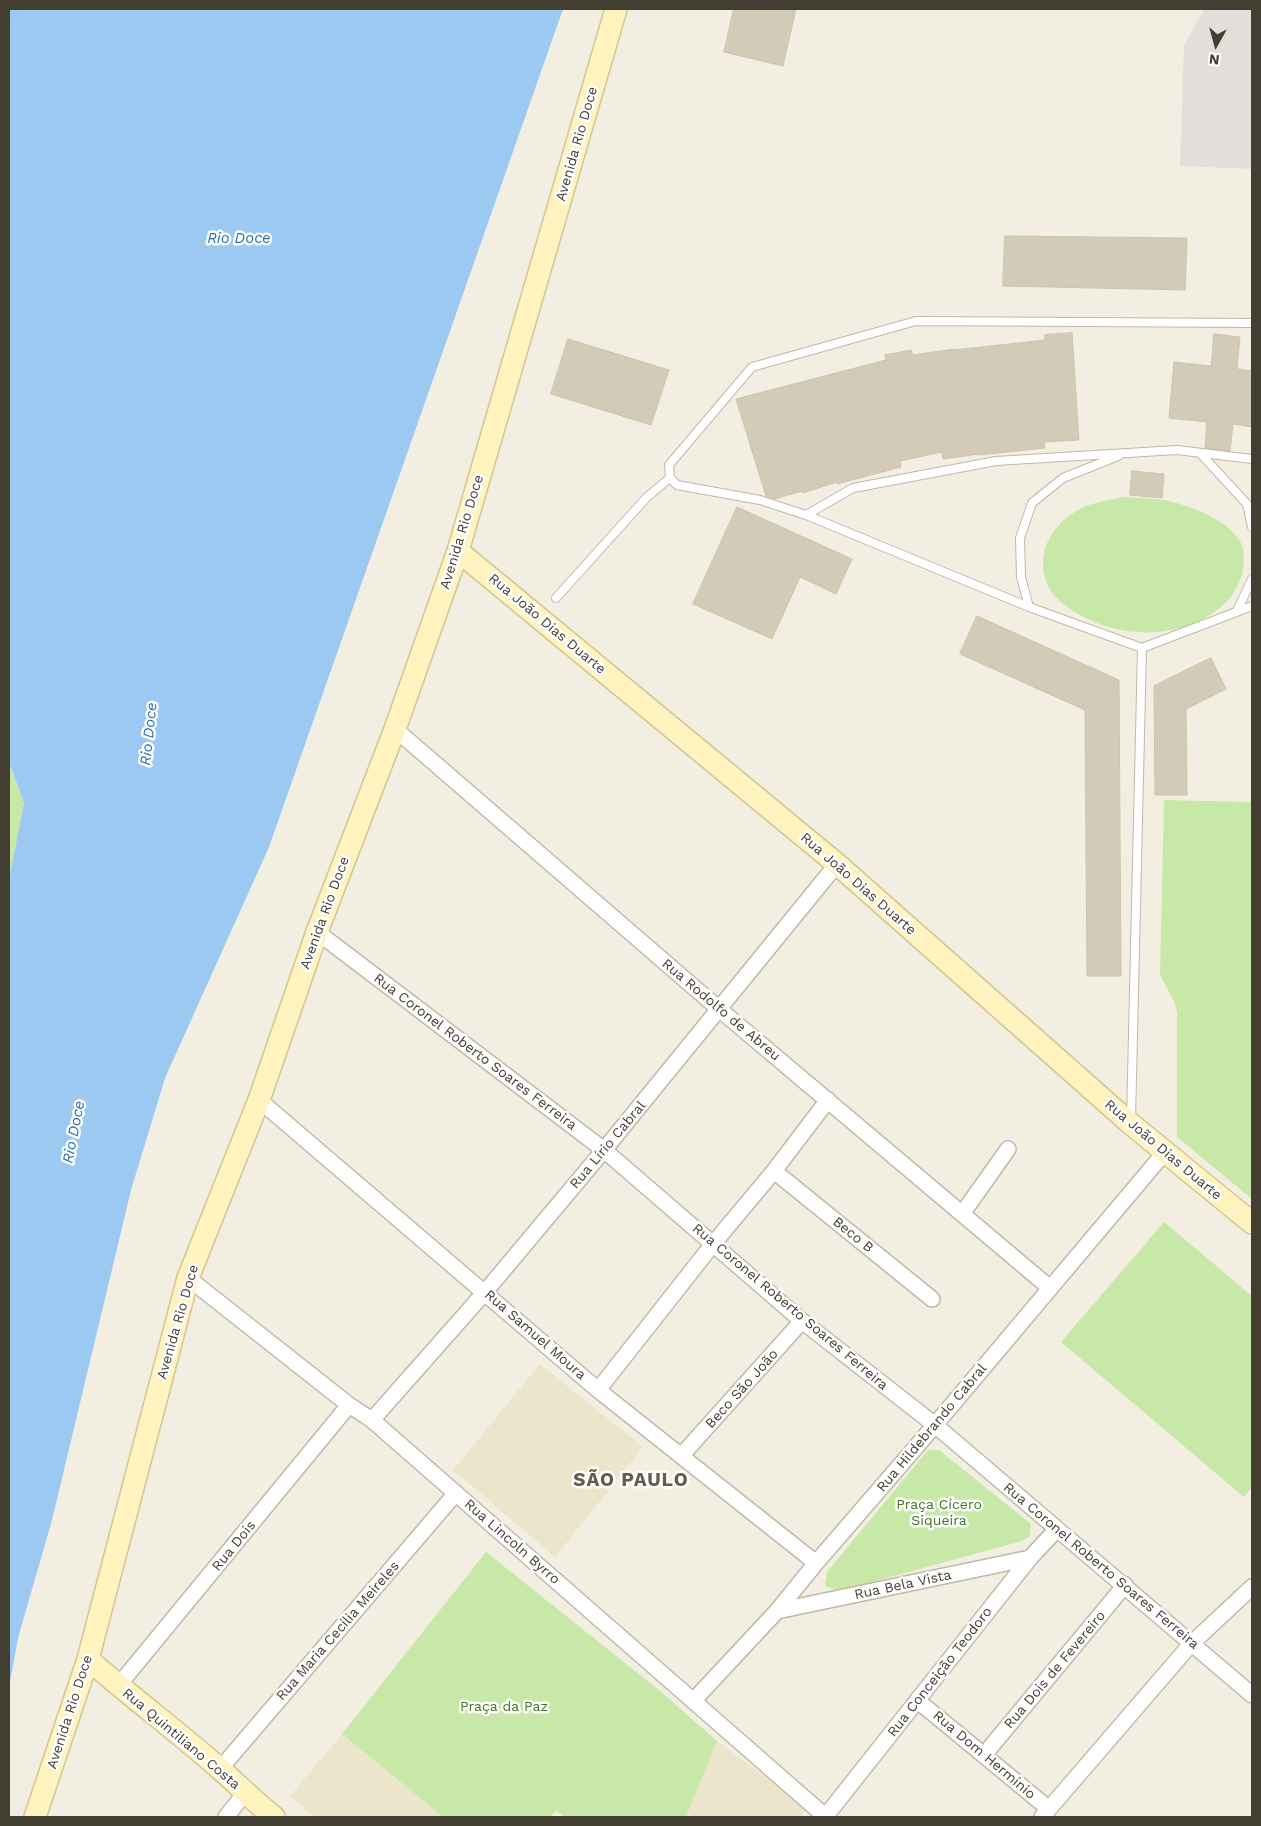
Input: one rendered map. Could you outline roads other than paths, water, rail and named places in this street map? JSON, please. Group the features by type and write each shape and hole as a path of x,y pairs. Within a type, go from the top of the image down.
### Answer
{"street":[{"name":"Avenida Rio Doce","path":"35,1817 88,1659 188,1278 259,1100 316,932 395,729 458,550 616,9"},
{"name":"Rua João Dias Duarte","path":"458,550 837,864 1131,1124 1252,1223"},
{"name":"Rua Rodolfo de Abreu","path":"395,729 719,1009 1050,1288"},
{"name":"Rua Lírio Cabral","path":"372,1420 485,1292 604,1150 837,864"},
{"name":"Rua Coronel Roberto Soares Ferreira","path":"316,932 604,1150 802,1321 935,1425 1252,1695"},
{"name":"Rua Samuel Moura","path":"259,1100 598,1390 816,1563"},
{"path":"598,1390 713,1244 774,1171 828,1100"},
{"path":"962,1214 1008,1149"},
{"name":"Rua Hildebrando Cabral","path":"694,1700 777,1611 1165,1152"},
{"name":"Beco B","path":"774,1171 932,1298"},
{"name":"Rua Lincoln Byrro","path":"188,1278 349,1405 372,1420 694,1700 825,1817"},
{"name":"Beco São João","path":"681,1456 802,1321"},
{"name":"Rua Dois","path":"118,1686 349,1405"},
{"name":"Rua Maria Cecília Meireles","path":"220,1769 456,1494"},
{"name":"Rua Conceição Teodoro","path":"825,1817 1030,1558 1057,1529"},
{"name":"Rua Bela Vista","path":"777,1611 1030,1558"},
{"name":"Rua Dois de Fevereiro","path":"984,1755 1125,1585"},
{"path":"1046,1813 1192,1644 1252,1587"},
{"name":"Rua Quintiliano Costa","path":"88,1659 118,1686 220,1769 274,1817"},
{"name":"Rua Dom Hermínio","path":"918,1701 984,1755 1046,1813"},
{"path":"226,1817 245,1793"}],"lane":[{"path":"1252,323 916,321 752,367 669,465 670,478 677,485 760,500 806,515 1029,608 1142,648 1252,606"},
{"path":"806,515 853,488 996,461 1177,450 1252,459"},
{"path":"1200,453 1247,504 1252,527"},
{"path":"1029,608 1021,577 1020,538 1032,503 1064,478 1124,454"},
{"path":"556,598 647,497 670,478"},
{"path":"1237,611 1252,579"},
{"path":"1131,1124 1142,648"}],"water":[{"name":"Rio Doce","path":"9,9 563,9 269,847 165,1078 131,1190 52,1520 18,1638 9,1688 9,879 24,803 11,767 9,767"}],"district":[{"name":"SÃO PAULO","path":"631,1480"}],"park label":[{"name":"Praça Cícero Siqueira","path":"939,1514"},
{"name":"Praça da Paz","path":"504,1707"}]}
